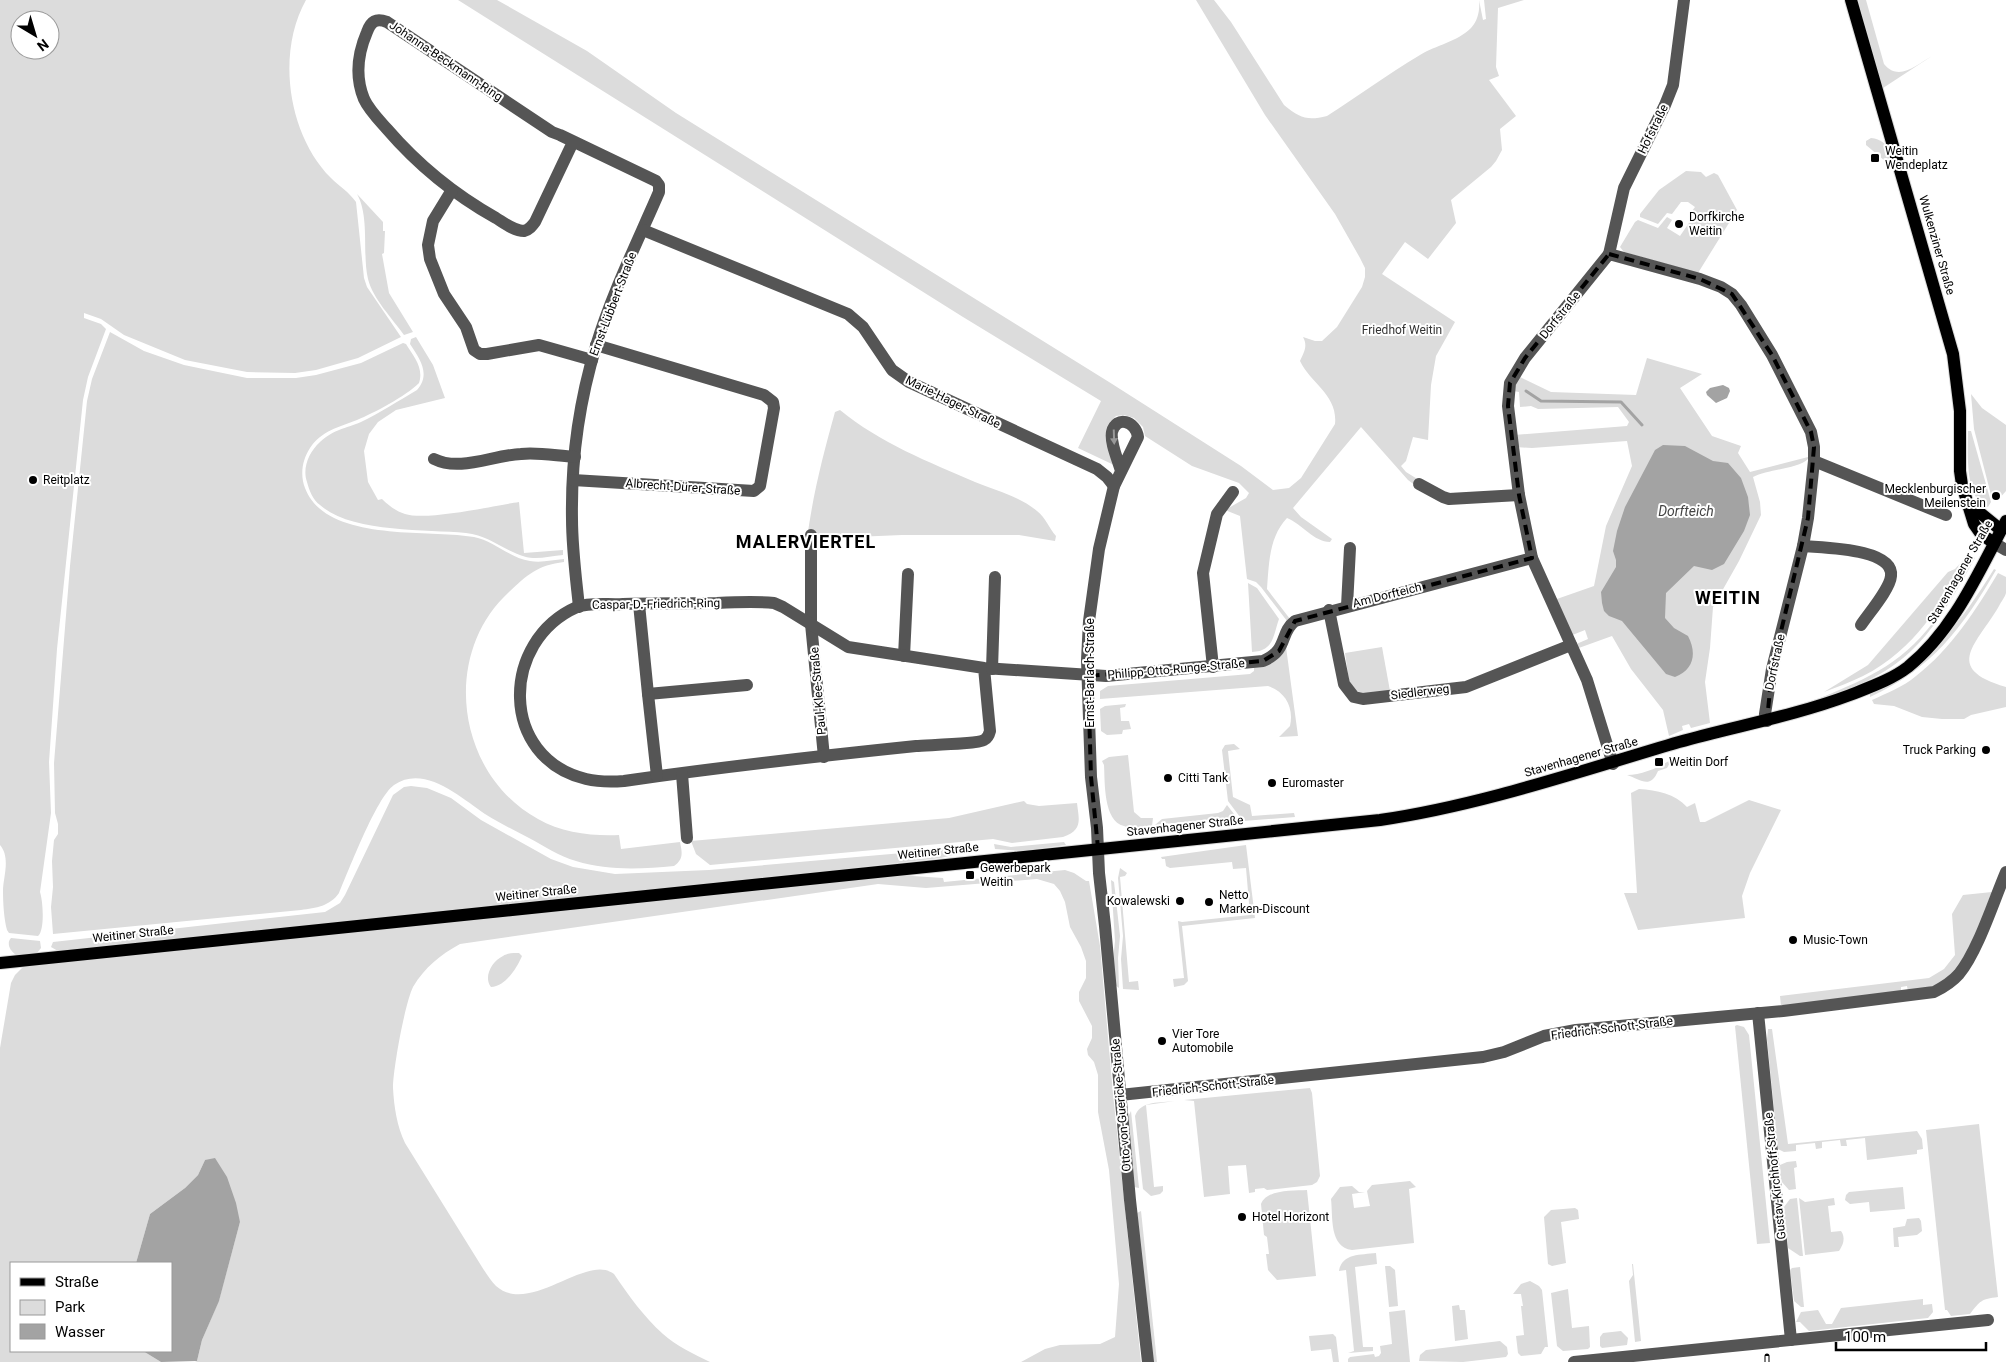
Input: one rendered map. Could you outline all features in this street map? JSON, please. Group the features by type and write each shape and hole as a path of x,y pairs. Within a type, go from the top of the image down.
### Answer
{"main road":[{"name":"Wulkenziner Straße","path":"1852,0 1953,354 1960,411 1960,471 1968,503 1974,524 1981,534 1994,543"},
{"path":"1968,503 2004,528"},
{"name":"Stavenhagener Straße","path":"1074,851 1416,815 1613,764 1680,742 1826,704 1884,681 1906,668 1923,654 1950,620 2004,528"},
{"name":"Weitiner Straße","path":"0,963 1074,851"}],"street":[{"name":"Hofstraße","path":"1609,254 1624,188 1673,85 1684,0"},
{"name":"Johanna-Beckmann-Ring","path":"573,142 535,222 524,231 516,229 452,190 401,145 372,112 364,99 359,83 358,62 369,26 379,19 386,22 552,132 656,181 659,185"},
{"name":"Ernst-Lübbert-Straße","path":"579,606 572,520 574,457 578,425 596,345 619,280 659,192 659,185"},
{"path":"452,190 432,221 428,245 435,274 444,294 466,327 474,350 480,354 487,354 539,345 592,360"},
{"name":"Marie-Hager-Straße","path":"643,230 848,314 863,326 892,370 909,382 1097,469 1114,486"},
{"name":"Dorfstraße","path":"1613,764 1586,680 1532,558 1519,495 1508,406 1510,383 1525,358 1609,254 1700,279 1732,294 1772,355 1810,432 1814,447 1814,461 1808,518 1803,546 1772,669 1765,714 1766,721"},
{"name":"Albrecht-Dürer-Straße","path":"573,480 754,491 760,486 774,408 773,402 764,395 596,345"},
{"path":"434,459 442,463 454,464 521,454 574,457"},
{"path":"1814,461 1946,515"},
{"name":"Ernst-Barlach-Straße","path":"1098,848 1098,828 1091,778 1088,676 1089,621 1099,549 1114,486 1121,471"},
{"path":"1419,484 1443,498 1450,499 1519,495"},
{"path":"1213,667 1203,573 1217,514 1233,492"},
{"path":"810,535 812,624"},
{"path":"1994,543 2006,550"},
{"path":"1803,546 1872,554 1887,563 1891,570 1889,584 1861,625"},
{"path":"1347,606 1350,548"},
{"name":"Am Dorfteich","path":"1264,661 1279,651 1292,623 1329,610 1532,558"},
{"path":"904,656 908,574"},
{"path":"988,669 995,577"},
{"name":"Caspar-D.-Friedrich-Ring","path":"988,669 990,731 989,736 985,740 977,743 939,744 604,782 586,779 569,773 553,763 530,738 520,706 519,688 522,670 530,651 540,636 552,624 579,606 765,602 783,607 848,647 988,669 1088,676"},
{"path":"639,604 657,776"},
{"name":"Siedlerweg","path":"1329,610 1344,684 1354,697 1363,699 1466,686 1571,645"},
{"name":"Paul-Klee-Straße","path":"812,624 824,757"},
{"name":"Philipp-Otto-Runge-Straße","path":"1088,676 1213,667 1264,661"},
{"path":"648,694 747,685"},
{"path":"682,774 687,838"},
{"name":"Otto-von-Guericke-Straße","path":"1098,848 1120,1095 1148,1362"},
{"name":"Friedrich-Schott-Straße","path":"1120,1095 1483,1057 1504,1052 1544,1036 1576,1030 1758,1013 1934,992 1947,985 1959,974 1970,957 2006,872"},
{"name":"Gustav-Kirchhoff-Straße","path":"1758,1013 1791,1340"},
{"path":"1574,1362 1988,1320"}],"highlighted area":[{"path":"1609,254 1700,279 1732,294 1772,355 1811,432 1814,447 1808,518 1772,669 1767,721 1416,815 1098,848 1091,777 1088,676 1263,661 1279,651 1295,621 1532,558 1519,495 1508,406 1510,383 1525,358"}],"green space":[{"path":"0,0 306,0 297,21 291,44 289,68 291,93 296,117 305,140 316,160 331,178 356,202 364,278 367,287 401,337 358,358 316,370 295,373 247,372 185,360 124,335 101,319 84,313 84,318 101,324 106,329 88,377 83,400 57,649 49,762 51,813 40,892 43,908 42,928 38,936 9,933 7,930 3,896 6,862 0,845"},
{"name":"Friedhof Weitin","path":"458,0 497,0 587,51 676,113 1109,382 1241,466 1273,490 1289,488 1301,478 1335,424 1335,414 1328,397 1300,361 1305,346 1303,337 1322,341 1337,327 1362,287 1365,268 1335,214 1265,115 1196,0 1214,0 1231,22 1284,105 1299,116 1314,118 1327,116 1420,55 1465,33 1477,19 1479,0 1483,20 1486,19 1484,0 1524,0 1498,8 1496,67 1499,76 1489,80 1516,116 1500,129 1502,150 1491,167 1451,200 1456,223 1428,259 1405,242 1382,274 1455,322 1436,356 1431,385 1428,440 1413,437 1406,461 1401,466 1406,472 1419,480 1416,486 1408,480 1361,427 1293,508 1301,517 1332,539 1330,542 1313,536 1287,518 1281,525 1273,542 1267,589 1290,619 1287,621 1261,587 1256,582 1247,579 1240,516 1225,510 1246,498 1249,493 1239,483 1192,466 1145,436 1143,427 1134,418 1124,415 1116,416 1110,422 1114,465 1078,448 1101,401 963,317"},
{"path":"1858,0 1866,0 1884,64 1890,69 1902,72 1932,56 1883,88"},
{"path":"1871,138 1878,139 1887,146 1892,156 1896,173 1891,170 1891,166 1866,145 1866,141"},
{"path":"1686,171 1701,172 1706,177 1714,173 1718,175 1737,210 1698,273 1624,252 1620,247 1638,220 1658,228 1667,217 1672,220 1667,228 1680,236 1693,217 1689,215 1695,207 1688,202 1681,202 1672,214 1667,213 1658,224 1640,217 1640,214 1659,190"},
{"path":"357,194 383,222 383,231 385,231 384,253 382,254 389,293 413,332 404,335 378,301 370,286 366,269 365,224 361,203"},
{"path":"110,332 144,351 184,365 247,378 296,378 316,375 361,363 403,343 406,344 419,367 419,383 381,409 319,437 307,453 304,463 302,473 305,488 316,506 334,518 355,526 380,530 474,537 530,561 564,559 564,562 540,568 527,576 509,592 487,618 473,648 466,680 467,713 475,744 490,774 511,799 538,819 557,828 577,833 619,835 621,849 680,842 682,855 679,861 674,866 625,868 600,866 576,861 558,854 485,814 454,792 430,781 418,778 394,785 387,792 363,835 339,893 327,904 301,910 53,934 51,907 53,887 52,861 54,840 58,834 55,813 54,763 70,566 87,401 92,379"},
{"path":"416,337 433,365 445,398 396,410 378,422 369,434 364,451 368,482 378,500 382,499 402,513 415,516 444,514 519,502 524,553 563,550 563,555 530,558 474,534 389,528 350,521 333,514 313,498 305,471 310,455 316,446 330,434 361,422 389,407 417,390 421,384 424,372 410,344 411,339"},
{"path":"1647,358 1702,374 1680,388 1712,436 1741,446 1738,453 1750,472 1808,457 1808,459 1797,465 1753,477 1760,502 1761,515 1739,561 1713,607 1705,682 1710,723 1691,728 1689,724 1682,726 1683,730 1669,736 1663,710 1631,669 1612,636 1576,649 1574,645 1588,639 1585,630 1570,636 1554,600 1594,586 1606,526 1632,466 1627,441 1532,448 1516,447 1514,435 1627,426 1629,422 1618,407 1538,409 1531,406 1520,407 1519,392 1513,391 1518,376 1551,392 1636,395"},
{"path":"1971,394 1982,408 2006,425 2006,491 1997,501 1991,495 1974,429"},
{"path":"840,410 855,422 905,451 1031,506 1045,520 1056,536 1055,541 1019,535 902,535 807,539 815,490 826,444 835,412"},
{"path":"1968,431 1971,431 1991,502 1988,507 1980,503 1971,485 1968,462"},
{"path":"1969,554 1925,624 1898,653 1863,676 1824,692 1868,665 1948,572 1955,569"},
{"path":"1973,557 1975,558 1945,609 1914,648 1896,664 1874,677 1849,689 1818,699 1871,675 1900,656 1914,644 1940,613 1963,570"},
{"path":"1994,569 1996,570 1984,591 1958,628 1944,644 1911,673 1892,686 1870,697 1870,694 1909,671 1926,657 1956,625"},
{"path":"1998,573 2006,577 2006,593 1975,643 1970,653 1970,663 1975,672 1986,680 2006,687 2006,707 1971,715 1964,719 1942,719 1922,717 1894,706 1874,704 1872,700 1895,690 1911,680 1940,654 1972,615"},
{"path":"1248,583 1257,588 1279,619 1274,637 1269,646 1252,652"},
{"path":"1286,647 1298,736 1279,737 1290,726 1290,707 1280,692 1268,686 1100,699 1100,691 1108,686 1250,674 1254,671 1254,667"},
{"path":"1382,647 1390,691 1361,695 1350,687 1345,653"},
{"path":"1126,704 1125,707 1120,708 1121,721 1129,721 1131,729 1123,730 1122,734 1107,735 1101,731 1100,709 1105,706"},
{"path":"1234,744 1240,749 1228,751 1233,797 1250,805 1252,816 1294,813 1295,817 1243,821 1228,801 1222,750 1225,745"},
{"path":"1128,755 1134,812 1141,818 1153,818 1152,826 1124,826 1117,823 1109,809 1106,800 1104,765 1102,761 1109,757"},
{"path":"1672,759 1667,768 1658,771 1655,777 1648,782 1640,781 1627,775 1651,770"},
{"path":"404,787 427,788 451,798 481,820 551,859 573,867 615,874 709,870 960,848 964,849 964,852 941,858 835,870 58,951 51,947 53,942 325,912 340,903 345,895 393,795"},
{"path":"1639,789 1665,794 1677,799 1687,807 1695,803 1700,822 1705,822 1749,800 1781,810 1750,873 1742,896 1745,918 1638,930 1624,893 1637,893 1631,793"},
{"path":"1024,801 1027,804 1039,806 1077,803 1079,819 1077,828 1063,837 1012,843 993,839 710,865 696,854 691,841 949,818"},
{"path":"1227,805 1234,814 1235,820 1213,819 1155,825 1162,819 1218,813 1223,811"},
{"path":"1064,842 1066,845 1022,851 995,849 994,844 1011,847"},
{"path":"1246,845 1255,918 1182,926 1188,981 1184,985 1174,987 1173,979 1184,978 1178,921 1250,915 1246,868 1233,869 1232,862 1170,868 1166,866 1165,859 1161,857"},
{"path":"1120,868 1127,873 1125,876 1120,877 1129,982 1138,981 1139,990 1123,989 1121,959 1123,936 1118,878"},
{"path":"1065,870 1089,881 1100,946 1113,1094 1141,1362 1021,1362 1045,1349 1060,1345 1100,1344 1115,1337 1119,1284 1109,1170 1098,1112 1098,1075 1087,1049 1092,1038 1092,1026 1079,1001 1079,992 1086,978 1086,961 1070,927 1065,902 1060,891 1054,884 1037,879 926,888 878,884 460,944 434,962 413,987 406,1007 395,1066 393,1088 398,1123 405,1143 490,1279 496,1286 510,1293 525,1294 541,1290 589,1271 602,1270 614,1274 649,1321 663,1334 679,1346 710,1362 195,1362 197,1361 202,1340 219,1300 240,1222 205,1160 198,1175 185,1188 150,1214 136,1262 10,1262 10,1352 145,1352 161,1362 0,1362 0,1048 11,983 15,975 23,967 898,875 943,878 944,882"},
{"path":"1111,880 1114,882 1120,936 1118,958 1119,988 1115,985 1113,960 1115,941"},
{"path":"1992,892 1968,952 1961,963 1945,980 1927,988 1908,992 1907,986 1901,987 1901,993 1781,1006 1780,996 1929,978 1944,969 1955,955 1952,914 1963,895"},
{"path":"11,938 40,941 41,948 37,953 16,955 9,947"},
{"path":"519,953 522,956 510,976 501,984 491,987 488,974 492,965 506,954"},
{"path":"1735,1026 1744,1027 1749,1035 1770,1243 1757,1244"},
{"path":"1768,1029 1772,1029 1788,1144 1917,1131 1922,1139 1923,1149 1917,1150 1917,1154 1867,1160 1865,1138 1846,1140 1847,1146 1841,1146 1840,1140 1822,1142 1822,1148 1816,1149 1815,1143 1796,1145 1796,1151 1784,1152 1778,1149 1767,1039"},
{"path":"1310,1088 1320,1176 1317,1182 1312,1185 1267,1190 1264,1188 1255,1189 1255,1192 1249,1193 1246,1165 1228,1166 1230,1194 1204,1197 1194,1101 1184,1100"},
{"path":"1175,1101 1146,1105 1158,1102"},
{"path":"1146,1105 1154,1187 1163,1186 1163,1191 1160,1194 1151,1196 1143,1189 1135,1116"},
{"path":"1131,1111 1139,1188 1134,1187 1128,1117"},
{"path":"1979,1124 1998,1297 1981,1301 1970,1314 1951,1316 1945,1310 1926,1130"},
{"path":"1796,1161 1797,1167 1794,1168 1796,1189 1789,1190 1781,1181 1780,1165"},
{"path":"1410,1181 1416,1187 1409,1189 1414,1243 1352,1250 1345,1248 1339,1243 1332,1222 1331,1199 1340,1187 1352,1186 1359,1192 1365,1192 1352,1194 1354,1208 1370,1206 1367,1191 1372,1185"},
{"path":"1903,1187 1905,1209 1870,1212 1869,1202 1850,1204 1845,1200 1849,1192"},
{"path":"1307,1190 1316,1276 1277,1280 1268,1270 1266,1254 1269,1254 1267,1237 1264,1235 1261,1204 1264,1199 1274,1193"},
{"path":"1797,1198 1803,1256 1788,1248 1784,1207 1790,1199"},
{"path":"1799,1198 1805,1202 1834,1198 1835,1205 1828,1206 1831,1232 1841,1231 1844,1239 1839,1251 1805,1255"},
{"path":"1575,1208 1578,1210 1579,1219 1561,1222 1566,1263 1552,1266 1548,1264 1544,1217 1551,1210"},
{"path":"1141,1211 1157,1362 1152,1362 1137,1213"},
{"path":"1919,1218 1922,1231 1917,1235 1898,1237 1899,1247 1894,1247 1893,1228 1905,1226 1907,1219"},
{"path":"1376,1253 1377,1264 1355,1267 1363,1347 1373,1347 1373,1351 1348,1353 1354,1351 1346,1270 1339,1271 1341,1265 1348,1258"},
{"path":"1632,1264 1641,1341 1635,1342 1629,1281 1633,1275"},
{"path":"1385,1266 1390,1266 1395,1270 1398,1306 1389,1307"},
{"path":"1800,1267 1804,1307 1801,1307 1794,1301 1790,1270"},
{"path":"1530,1281 1542,1290 1548,1347 1545,1347 1541,1354 1521,1356 1518,1353 1516,1336 1524,1335 1521,1306 1523,1306 1521,1294 1513,1294 1521,1284"},
{"path":"1568,1289 1572,1328 1589,1326 1590,1347 1588,1349 1563,1351 1557,1346 1551,1293"},
{"path":"1923,1299 1923,1305 1932,1304 1933,1312 1928,1318 1809,1331 1800,1322 1796,1322 1801,1312 1818,1310 1826,1324 1832,1324 1841,1308"},
{"path":"1459,1305 1460,1310 1465,1310 1468,1339 1455,1341 1452,1306"},
{"path":"1405,1310 1410,1362 1348,1362 1350,1357 1374,1354 1375,1357 1379,1356 1381,1353 1380,1346 1392,1344 1389,1312"},
{"path":"1621,1331 1628,1338 1627,1345 1602,1348 1600,1346 1600,1337 1603,1333"},
{"path":"1333,1334 1336,1337 1339,1362 1333,1362 1331,1349 1311,1351 1309,1336"},
{"path":"1500,1341 1507,1347 1508,1354 1506,1357 1463,1362 1419,1361 1420,1355 1426,1350"}],"water":[{"path":"1723,385 1729,388 1730,391 1727,398 1716,403 1706,392 1710,388"},
{"name":"Dorfteich","path":"1663,445 1685,446 1713,461 1728,463 1741,478 1748,497 1750,515 1744,531 1724,564 1712,570 1694,566 1666,593 1665,618 1674,628 1688,636 1693,655 1690,665 1686,670 1675,677 1666,674 1622,621 1609,616 1604,611 1601,592 1616,567 1613,551 1625,507 1655,450"},
{"path":"215,1158 227,1177 240,1222 219,1301 202,1340 197,1361 161,1362 145,1352 172,1352 172,1262 136,1262 150,1214 185,1188 198,1175 205,1160"}],"waterway":[{"path":"1526,391 1541,401 1621,402 1642,425"}],"railway":[{"path":"1767,1356 1767,1362"}],"place":[{"name":"Weitin Wendeplatz","path":"1875,158"},
{"name":"Dorfkirche Weitin","path":"1679,224"},
{"name":"Reitplatz","path":"33,480"},
{"name":"Mecklenburgischer Meilenstein","path":"1996,496"},
{"name":"Truck Parking","path":"1986,750"},
{"name":"Weitin Dorf","path":"1659,762"},
{"name":"Citti Tank","path":"1168,778"},
{"name":"Euromaster","path":"1272,783"},
{"name":"Gewerbepark Weitin","path":"970,875"},
{"name":"Kowalewski","path":"1180,901"},
{"name":"Netto Marken-Discount","path":"1209,902"},
{"name":"Music-Town","path":"1793,940"},
{"name":"Vier Tore Automobile","path":"1162,1041"},
{"name":"Hotel Horizont","path":"1242,1217"}],"district":[{"name":"MALERVIERTEL","path":"806,541"},
{"name":"WEITIN","path":"1728,597"}]}
